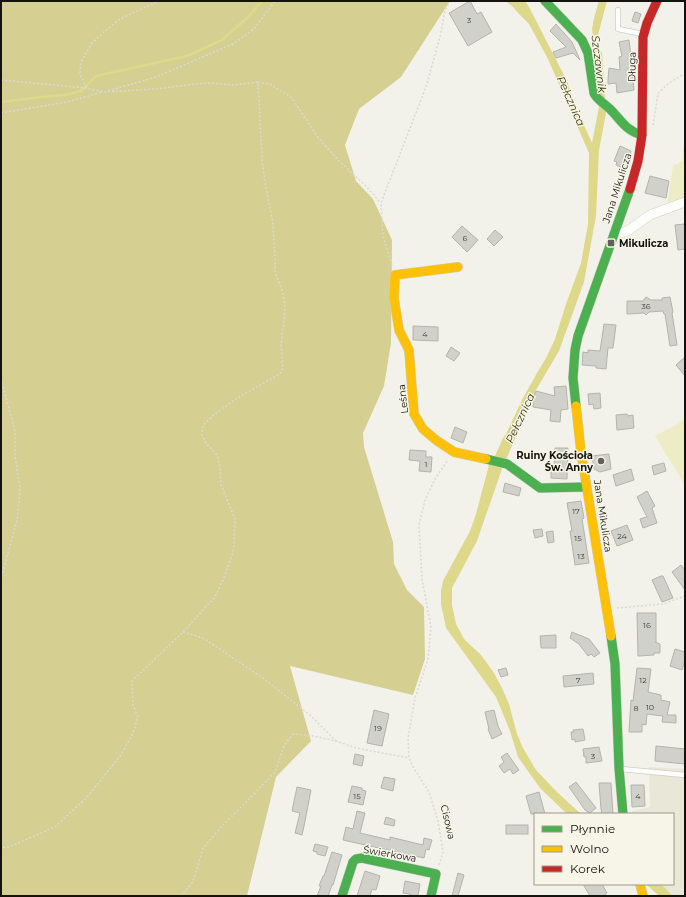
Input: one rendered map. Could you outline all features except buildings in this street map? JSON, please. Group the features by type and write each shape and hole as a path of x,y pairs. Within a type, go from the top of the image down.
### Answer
{"street":[{"path":"545,1 582,40 588,53 596,98 611,110 626,128 635,134 642,135"},
{"name":"Długa","path":"642,135 644,34 657,1"},
{"name":"Jana Mikulicza","path":"623,813 619,768 615,664 586,486 573,378 575,350 578,336 627,198 637,166 642,135"},
{"path":"615,231 622,233 629,230 650,215 685,202"},
{"path":"395,275 458,267"},
{"name":"Leśna","path":"395,275 394,298 399,330 409,350 414,414 423,429 454,452 507,464 540,488 586,486"},
{"name":"Świerkowa","path":"342,896 353,862 355,859 359,858 436,874"},
{"path":"431,896 436,874"},
{"path":"640,885 643,896"}],"lane":[{"path":"618,10 618,29 644,34"},
{"path":"619,768 685,775"}],"path":[{"path":"86,88 80,73 81,62 91,44 120,20 159,1"},
{"path":"1,113 67,102 156,77 233,44 254,29 275,1"},
{"path":"395,275 384,236 381,203 426,88 440,37 445,11 450,1"},
{"path":"653,129 658,94 661,90 685,74"},
{"path":"1,80 86,88 104,92 155,89 211,83 233,85 258,82 270,84 292,98 318,136 338,160 366,186 381,203"},
{"path":"1,848 9,847 55,827 87,797 121,755 133,733 138,717 133,705 132,681 183,632 215,597 224,578 234,545 235,519 222,485 217,455 206,443 202,435 203,425 237,398 280,374 283,368 281,344 285,305 282,290 275,272 273,224 262,159 258,82"},
{"path":"1,379 15,431 20,488 17,520 1,580"},
{"path":"181,896 193,882 203,848 274,772 284,746 293,734 314,736 336,741 356,748 409,758 408,738 415,698 428,659 432,627 422,579 419,525 425,500 435,479 454,452"},
{"path":"607,609 663,604 685,596"},
{"path":"183,632 203,638 260,676 310,715 336,741"},
{"name":"Cisowa","path":"409,758 429,792 438,821 443,852 436,874"}],"shaded area":[{"path":"1,1 450,1 401,77 359,109 345,145 356,181 373,199 392,240 391,343 384,386 363,433 364,447 393,542 394,564 407,590 424,607 425,659 413,695 290,666 311,741 276,777 247,896 1,896"},
{"path":"685,132 685,199 667,205 673,166 682,161"},
{"path":"685,420 685,485 655,436"},
{"path":"649,767 685,769 685,896 673,896 662,885 674,885 674,813 632,813 632,811 650,807"}],"water":[{"path":"505,1 525,1 529,7 567,81 574,103 592,143 600,95 592,29 599,1 607,1 597,39 602,53 606,113 599,150 596,216 584,282 559,351 536,390 502,469 477,541 452,588 452,605 456,624 464,639 481,655 494,673 502,688 509,704 517,734 523,748 536,770 580,813 566,813 540,788 518,757 510,731 496,697 446,628 441,604 441,590 443,581 470,531 489,465 555,339 581,263 588,224 589,153 548,59 529,24 512,6"},
{"path":"647,885 662,885 673,896 659,896"}],"waterway":[{"path":"1,102 65,95 81,91 96,76 187,56 222,40 248,17 262,1"}],"traffic: fast":[{"path":"545,1 582,40 588,53 595,95 624,125 632,131 642,135"},
{"path":"576,406 573,378 575,350 578,336 630,189"},
{"path":"486,459 507,464 540,488 586,487"},
{"path":"611,636 615,664 619,768 623,813"},
{"path":"342,896 353,862 356,859 362,858 436,874 431,896"}],"traffic: slow":[{"path":"458,267 395,275 394,298 399,330 409,350 414,414 423,429 454,452 486,459"},
{"path":"576,406 581,452 611,636"},
{"path":"640,885 643,896"}],"traffic: jam":[{"path":"630,189 638,161 642,135 643,37 647,23 657,1"}],"place":[{"name":"Mikulicza","path":"611,243"},
{"name":"Ruiny Kościoła Św. Anny","path":"601,461"}],"water label":[{"name":"Szczawnik","path":"599,64"},
{"name":"Pełcznica","path":"571,101"},
{"name":"Pełcznica","path":"520,418"}]}
